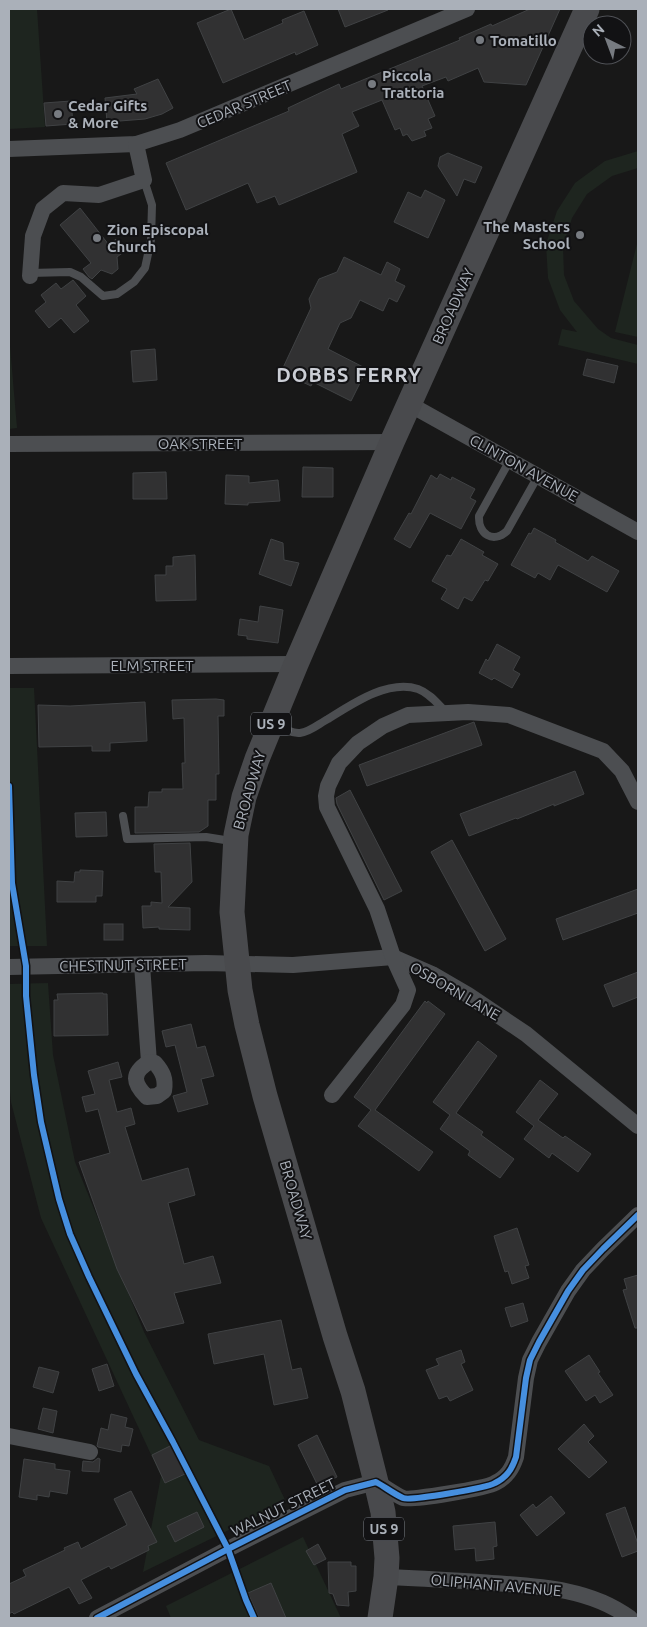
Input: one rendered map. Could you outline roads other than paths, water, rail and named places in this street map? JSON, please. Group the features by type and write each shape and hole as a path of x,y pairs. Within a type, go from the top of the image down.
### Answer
{"main road":[{"name":"BROADWAY","path":"380,1618 387,1558 383,1512 353,1391 335,1336 265,1096 247,1025 236,964 232,912 236,841 244,797 296,664 392,442 587,9"}],"street":[{"name":"CEDAR STREET","path":"9,148 136,144 180,130 467,9"},
{"path":"30,275 33,236 43,209 63,193 99,194 144,180 136,144"},
{"name":"CLINTON AVENUE","path":"409,404 638,531"},
{"name":"OAK STREET","path":"9,444 392,442"},
{"name":"ELM STREET","path":"9,666 296,664"},
{"path":"332,1095 403,1005 408,990 393,956 378,909 331,818 327,806 328,786 339,762 358,743 383,726 408,715 468,712 508,715 603,752 622,771 638,802"},
{"name":"OSBORN LANE","path":"236,964 293,964 393,956 432,974 468,995 526,1034 638,1126"},
{"name":"CHESTNUT STREET","path":"9,966 236,964"},
{"path":"142,965 149,1062"},
{"path":"376,1482 405,1499 472,1490 494,1484 512,1469 516,1457 530,1360 568,1291 603,1249 638,1215"},
{"path":"9,1436 90,1452"},
{"name":"WALNUT STREET","path":"97,1618 228,1548 345,1490 376,1482"},
{"name":"OLIPHANT AVENUE","path":"386,1577 531,1586 574,1592 600,1601 621,1611 630,1618"},
{"path":"635,1618 638,1615"}],"lane":[{"path":"30,275 70,272 81,277 103,296 117,294 134,282 145,268 151,240 152,205 144,180"},
{"path":"510,460 479,516 482,532 496,537 507,531 538,476"},
{"path":"272,722 284,730 299,734 311,729 364,697 392,688 418,689 429,696 446,713"},
{"path":"122,816 127,839 206,837 236,841"}],"place":[{"name":"Tomatillo","path":"480,40"},
{"name":"Piccola Trattoria","path":"372,84"},
{"name":"Cedar Gifts & More","path":"58,114"},
{"name":"The Masters School","path":"580,235"},
{"name":"Zion Episcopal Church","path":"97,238"}],"district":[{"name":"DOBBS FERRY","path":"349,374"}]}
